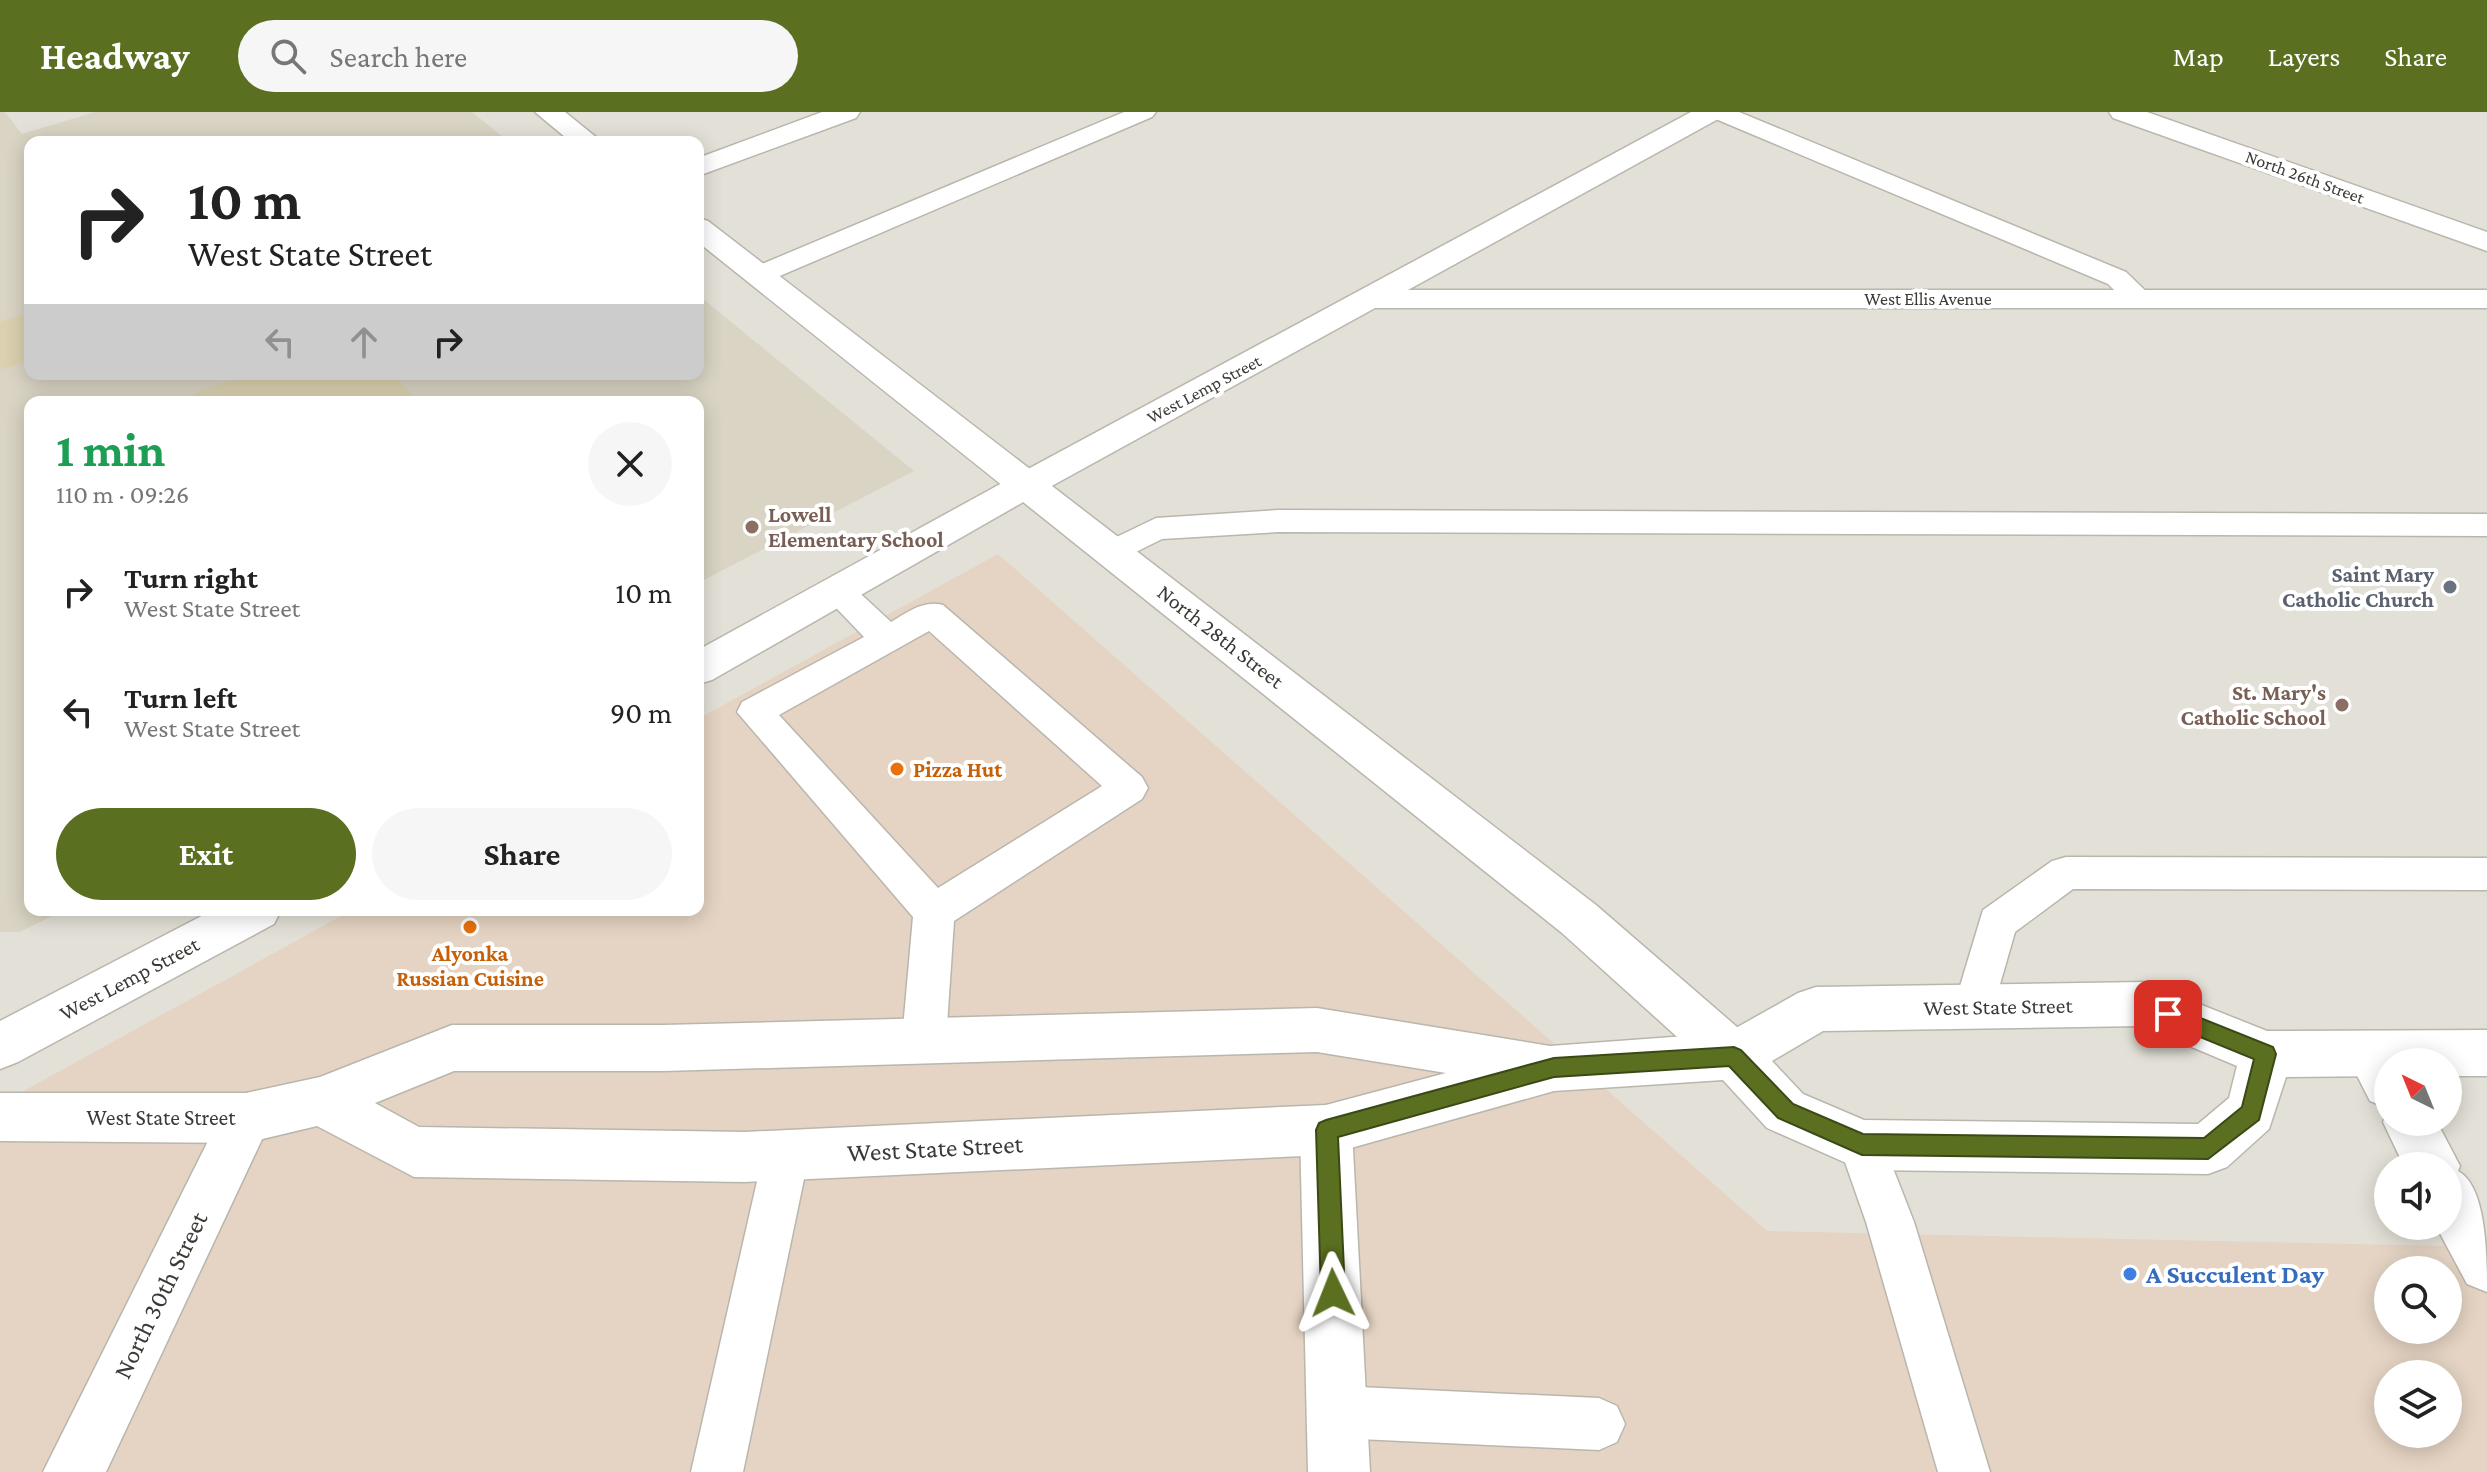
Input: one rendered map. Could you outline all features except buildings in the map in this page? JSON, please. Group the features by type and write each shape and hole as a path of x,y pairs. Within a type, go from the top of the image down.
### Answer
{"street":[{"path":"548,112 580,136"},
{"path":"704,166 847,112"},
{"name":"West Lemp Street","path":"704,666 1026,485 1711,112"},
{"name":"North 26th Street","path":"2122,112 2487,242"},
{"name":"North 28th Street","path":"704,232 1579,919 1734,1056"},
{"name":"West Ellis Avenue","path":"1369,299 2487,299"},
{"name":"West Lemp Street","path":"0,1046 246,916"},
{"name":"West State Street","path":"321,1101 414,1152 745,1157 1326,1130 1554,1068 1734,1056 1816,1009 1975,1006 2144,1004 2266,1054 2374,1068"},
{"name":"West State Street","path":"0,1117 246,1118 321,1101 452,1048 664,1048 1317,1030 1554,1068"},
{"name":"West State Street","path":"2462,1057 2487,1053"},
{"path":"1734,1056 1785,1111 1862,1145 2208,1149 2251,1112 2266,1054"},
{"name":"North 30th Street","path":"74,1472 246,1118"},
{"path":"1326,1130 1339,1472"},
{"path":"2462,1218 2487,1264"}],"lane":[{"path":"759,275 1144,112"},
{"path":"1719,112 2117,278 2140,299"},
{"path":"1114,552 1156,529 1279,521 2487,525"},
{"path":"837,591 888,639"},
{"path":"924,1040 934,912 755,712 931,614 1129,788 934,912"},
{"path":"1975,1006 1997,922 2066,873 2487,874"},
{"path":"1862,1145 1890,1222 1964,1472"},
{"path":"717,1472 786,1155"},
{"path":"1337,1412 1599,1424"}],"shaded area":[{"name":"Lowell Elementary School","path":"0,112 5,112 22,134 95,112 472,112 502,136 24,136 24,380 704,380 704,300 914,471 704,580 704,396 24,396 24,916 52,916 20,932 0,932"},
{"path":"24,314 24,362 0,370 0,322"},
{"path":"230,380 398,380 412,395 194,396"},
{"path":"998,554 1767,1231 2487,1247 2487,1472 0,1472 0,1104 341,916 704,916 704,716"}],"place":[{"name":"Lowell Elementary School","path":"752,527"},
{"name":"Saint Mary Catholic Church","path":"2450,587"},
{"name":"St. Mary's Catholic School","path":"2342,705"},
{"name":"Pizza Hut","path":"897,769"},
{"name":"Alyonka Russian Cuisine","path":"470,927"},
{"name":"A Succulent Day","path":"2130,1274"}],"route":[{"path":"1333,1293 1326,1130 1554,1068 1734,1056 1785,1111 1862,1145 2208,1149 2251,1112 2266,1054 2168,1014"}]}
